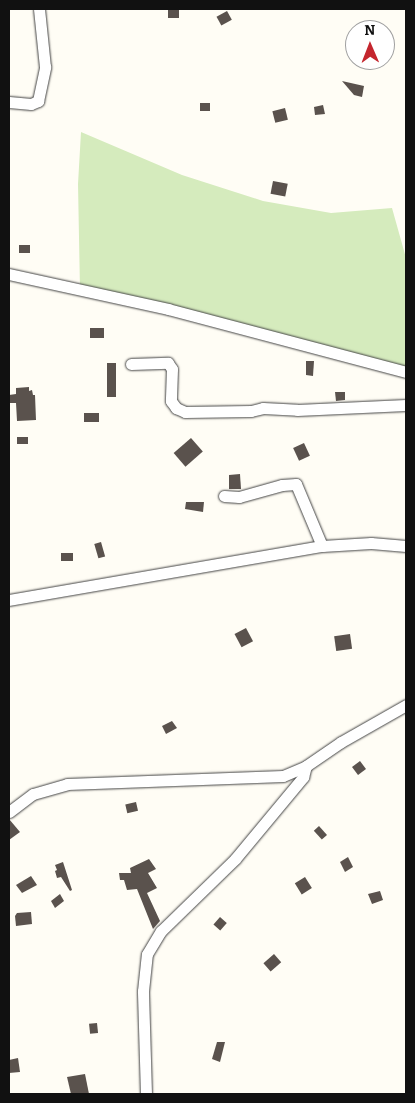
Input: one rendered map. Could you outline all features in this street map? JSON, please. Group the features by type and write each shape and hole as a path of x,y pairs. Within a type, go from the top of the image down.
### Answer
{"street":[{"path":"9,102 31,104 38,101 45,67 39,9"},
{"path":"9,274 168,309 406,372"},
{"path":"131,364 168,363 172,369 171,401 176,408 185,412 251,411 263,408 297,410 406,405"},
{"path":"224,496 239,497 282,485 296,484 322,546"},
{"path":"9,600 322,546 370,543 406,546"},
{"path":"9,812 33,794 67,784 282,776 306,766 340,742 406,705"},
{"path":"146,1094 142,991 147,954 161,931 240,852 303,777 306,766"}],"green space":[{"path":"81,132 182,175 263,201 331,213 392,208 406,258 406,368 80,290 78,184"}],"building":[{"path":"168,9 179,9 179,18 168,18"},
{"path":"227,11 232,20 221,26 217,17"},
{"path":"342,81 364,86 362,97 354,95"},
{"path":"200,103 210,103 210,111 200,111"},
{"path":"323,105 325,114 315,115 314,107"},
{"path":"285,108 288,120 275,123 272,111"},
{"path":"273,181 288,184 285,197 271,194"},
{"path":"19,245 30,245 30,253 19,253"},
{"path":"90,328 104,328 104,338 90,338"},
{"path":"306,361 314,361 313,376 306,375"},
{"path":"107,363 116,363 116,397 107,397"},
{"path":"29,387 29,391 32,390 33,395 35,395 36,420 17,421 16,403 9,403 9,395 16,394 16,388"},
{"path":"335,392 345,392 345,400 336,401"},
{"path":"84,413 99,413 99,422 84,422"},
{"path":"17,437 28,437 28,444 17,444"},
{"path":"191,438 203,452 185,467 174,453"},
{"path":"304,443 310,456 299,461 293,448"},
{"path":"240,474 241,489 229,489 229,475"},
{"path":"186,502 204,502 203,512 185,509"},
{"path":"101,542 105,556 98,558 94,544"},
{"path":"61,553 73,553 73,561 61,561"},
{"path":"246,628 253,641 242,647 235,634"},
{"path":"350,634 352,649 336,651 334,636"},
{"path":"172,721 177,728 166,734 162,726"},
{"path":"360,761 366,769 358,775 352,767"},
{"path":"136,802 138,811 127,813 125,804"},
{"path":"9,819 20,832 9,840"},
{"path":"319,826 327,835 322,840 314,831"},
{"path":"348,857 353,867 345,872 340,862"},
{"path":"149,859 156,869 148,873 157,888 147,893 160,921 153,929 137,889 127,890 124,880 120,880 119,873 131,873 130,868"},
{"path":"63,862 72,890 70,891 61,877 57,878 55,871 57,870 55,865"},
{"path":"31,876 37,885 22,893 16,885"},
{"path":"305,877 312,888 302,894 295,883"},
{"path":"380,891 383,900 372,904 368,894"},
{"path":"60,894 64,901 55,908 51,901"},
{"path":"31,912 32,924 16,926 15,916 17,913"},
{"path":"220,917 227,923 220,930 213,925"},
{"path":"274,954 281,962 271,971 263,963"},
{"path":"97,1023 98,1033 90,1034 89,1024"},
{"path":"217,1042 225,1042 220,1062 212,1059"},
{"path":"18,1058 20,1072 9,1073 9,1060"},
{"path":"85,1074 89,1094 71,1094 67,1077"}]}
